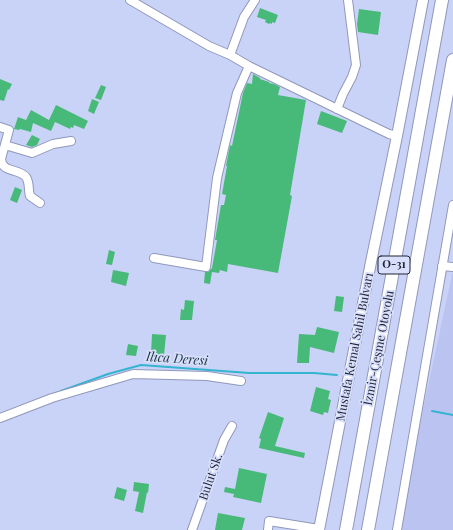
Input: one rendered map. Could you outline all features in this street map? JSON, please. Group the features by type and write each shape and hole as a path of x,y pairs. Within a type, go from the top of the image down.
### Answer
{"highway":[{"name":"İzmir-Çeşme Otoyolu","path":"346,530 442,0"},
{"name":"İzmir-Çeşme Otoyolu","path":"368,530 453,60"}],"main road":[{"name":"Mustafa Kemal Sahil Bulvarı","path":"319,530 371,262 398,136 423,0"}],"street":[{"path":"130,0 209,46 389,134 398,136"},
{"path":"230,55 244,17 255,0"},
{"path":"338,109 356,66 348,0"},
{"path":"154,258 206,267 217,178 237,93 249,66"},
{"path":"0,127 9,130 4,141 1,159 3,166 23,175 28,183 31,198 40,203"},
{"path":"4,141 28,153 32,153 53,144 72,141"},
{"path":"448,266 453,205"},
{"path":"397,530 429,338 448,266 453,235"},
{"path":"0,418 52,398 132,374 207,376 241,381"},
{"name":"Bulut Sk.","path":"192,530 224,440 232,426"},
{"path":"268,530 270,521 319,530"}],"shaded area":[{"path":"453,270 453,530 401,530 419,428"}],"building":[{"path":"260,8 278,15 275,23 272,22 272,24 269,24 265,22 266,20 257,17"},
{"path":"359,9 381,12 378,35 358,32 357,24"},
{"path":"253,74 260,79 280,87 278,95 306,100 290,195 292,196 278,273 228,264 227,272 220,270 219,273 212,272 210,284 204,283 205,272 208,272 212,268 221,205 224,205 226,195 222,194 230,145 232,146 243,93 247,83 252,84"},
{"path":"0,79 12,84 9,90 8,89 4,101 0,100"},
{"path":"101,85 106,87 101,100 95,98"},
{"path":"92,99 99,102 94,114 88,111"},
{"path":"56,105 88,121 84,129 74,125 73,128 71,127 70,129 55,122 51,131 33,123 31,132 14,129 18,117 26,120 31,110 49,120"},
{"path":"321,111 347,121 342,133 317,124"},
{"path":"32,135 40,139 37,145 32,147 26,145"},
{"path":"15,187 22,190 17,203 10,200"},
{"path":"109,250 115,252 112,265 106,264"},
{"path":"113,270 129,273 126,286 111,282"},
{"path":"336,296 344,297 342,312 334,311"},
{"path":"185,300 194,301 192,320 180,320 181,309 184,310"},
{"path":"317,327 339,332 334,353 310,347 309,363 297,363 299,334 315,335"},
{"path":"152,334 166,335 164,355 151,354"},
{"path":"128,344 138,346 136,356 126,355"},
{"path":"316,387 330,391 328,399 331,400 328,413 324,412 323,415 310,411"},
{"path":"268,412 284,418 275,446 305,453 304,458 259,448 261,439 259,438"},
{"path":"239,468 267,474 261,503 233,497 234,494 224,492 225,487 235,489"},
{"path":"134,482 149,484 143,513 135,511 139,492 133,491"},
{"path":"117,487 127,490 124,501 114,498"},
{"path":"218,513 245,518 242,530 215,530"}],"waterway":[{"name":"Ilıca Deresi","path":"61,391 108,374 141,365 249,373 314,373 337,375"},
{"name":"Ilıca Deresi","path":"432,411 453,415"}]}
